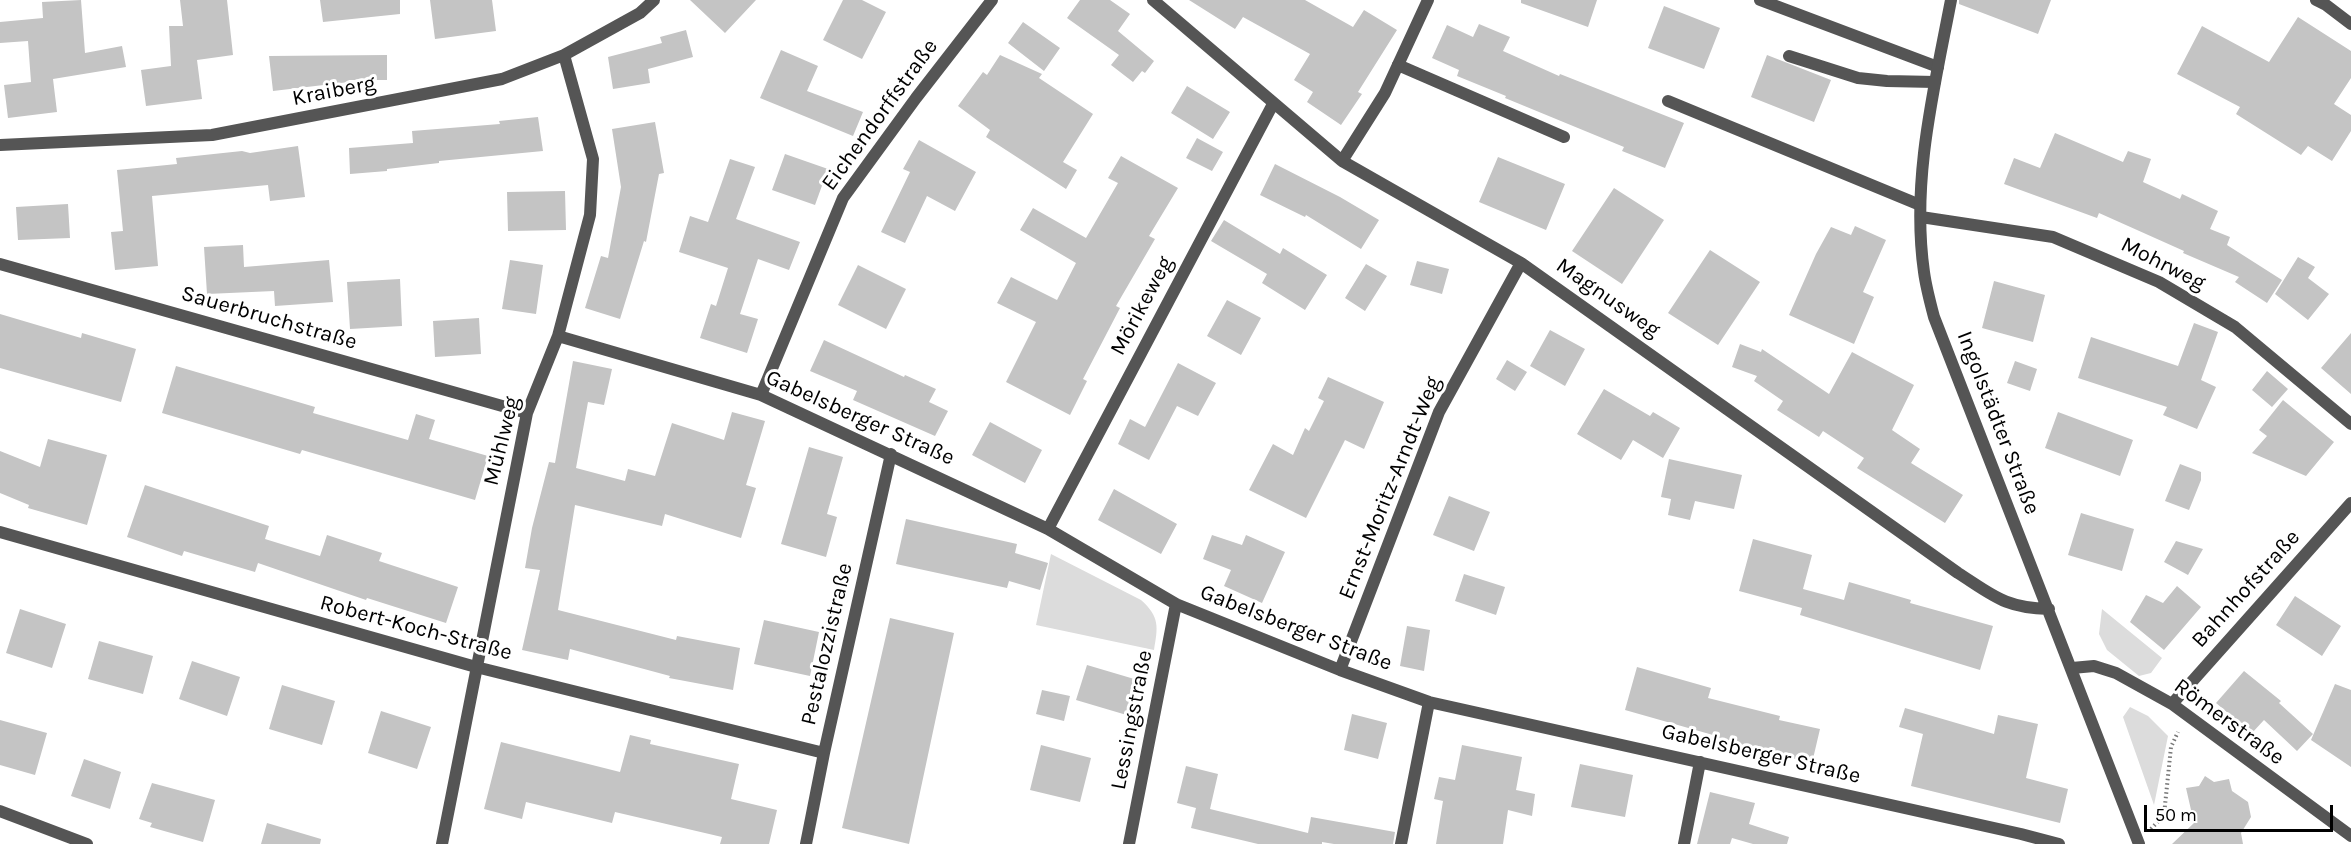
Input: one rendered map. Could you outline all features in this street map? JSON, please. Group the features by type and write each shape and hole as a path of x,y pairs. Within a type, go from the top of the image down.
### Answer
{"street":[{"name":"Kraiberg","path":"0,146 212,135 502,80 564,55 640,13 654,0"},
{"name":"Eichendorffstraße","path":"761,395 843,198 992,0"},
{"name":"Magnusweg","path":"1153,0 1342,161 1521,263 1958,573 2004,603 2027,609 2049,609"},
{"path":"1342,161 1384,93 1428,0"},
{"path":"1760,0 1938,67"},
{"name":"Ingolstädter Straße","path":"1951,0 1925,143 1920,211 1923,272 1934,317 2139,843"},
{"path":"2316,0 2351,24"},
{"name":"Mühlweg","path":"442,844 527,413 558,336 590,215 594,159 564,55"},
{"path":"1789,56 1858,78 1935,82"},
{"path":"1398,65 1564,137"},
{"name":"Mohrweg","path":"1668,101 1920,211 2053,237 2159,282 2235,327 2351,424"},
{"name":"Mörikeweg","path":"1048,529 1273,104"},
{"name":"Ernst-Moritz-Arndt-Weg","path":"1340,670 1439,412 1521,263"},
{"name":"Sauerbruchstraße","path":"0,264 527,413"},
{"name":"Gabelsberger Straße","path":"558,336 761,395 1048,529 1176,604 1340,670 1429,702 1700,762 2020,839 2059,844"},
{"name":"Pestalozzistraße","path":"806,844 891,454"},
{"name":"Bahnhofstraße","path":"2172,704 2351,502"},
{"name":"Robert-Koch-Straße","path":"0,532 476,667 824,753"},
{"name":"Lessingstraße","path":"1129,844 1176,604"},
{"name":"Römerstraße","path":"2072,668 2094,666 2116,673 2172,704 2351,836"},
{"path":"1401,844 1429,702"},
{"path":"1684,844 1700,762"},
{"path":"0,811 87,844"}],"path":[{"path":"2139,843 2164,814 2171,747 2186,716"}],"shaded area":[{"path":"1051,554 1141,600 1155,617 1154,650 1036,625"},
{"path":"2102,609 2162,658 2151,673 2139,676 2107,650 2099,634"},
{"path":"2130,707 2148,716 2168,736 2154,805 2123,717"}],"building":[{"path":"81,0 85,53 122,46 126,67 53,79 57,112 8,118 4,85 31,82 28,41 0,43 0,22 43,18 42,2"},
{"path":"180,0 227,0 233,55 197,60 202,99 146,106 141,70 171,66 169,26 183,26"},
{"path":"320,0 400,0 400,14 323,22"},
{"path":"430,0 492,0 496,31 435,39"},
{"path":"690,0 756,0 725,33"},
{"path":"843,0 862,0 886,12 862,59 823,40"},
{"path":"1080,0 1110,0 1130,14 1118,31 1154,61 1145,73 1142,71 1133,82 1111,65 1119,55 1067,18"},
{"path":"1189,0 1305,0 1353,27 1364,10 1397,30 1358,92 1362,94 1341,125 1307,102 1313,92 1294,80 1310,54 1243,17 1235,29"},
{"path":"1521,0 1597,0 1588,27 1521,3"},
{"path":"1959,0 2051,0 2038,34 1959,4"},
{"path":"1664,6 1720,28 1704,69 1648,48"},
{"path":"2298,17 2351,51 2351,78 2334,104 2351,115 2351,131 2332,161 2308,146 2301,155 2236,114 2240,107 2177,74 2202,26 2269,62"},
{"path":"1023,22 1060,48 1044,71 1008,43"},
{"path":"1479,24 1510,37 1503,51 1559,76 1560,74 1684,123 1665,168 1622,151 1624,147 1457,76 1459,70 1432,58 1447,25 1473,37"},
{"path":"686,30 693,57 648,69 650,83 613,89 608,57 662,43 660,37"},
{"path":"781,50 818,66 807,91 863,112 853,136 760,98"},
{"path":"387,55 387,80 349,80 349,82 273,91 269,56"},
{"path":"1000,55 1042,74 1039,78 1093,114 1063,162 1077,170 1066,189 986,137 990,130 958,106 983,72 987,75"},
{"path":"1767,55 1831,80 1814,122 1751,97"},
{"path":"1187,86 1230,112 1213,139 1171,113"},
{"path":"538,117 543,151 439,161 439,163 387,169 387,171 350,174 349,148 413,143 412,131 500,124 499,121"},
{"path":"655,122 664,173 659,174 646,242 644,241 620,319 585,308 601,256 608,258 621,187 612,129"},
{"path":"2055,133 2123,162 2128,151 2151,159 2143,182 2180,199 2182,194 2218,211 2210,229 2230,237 2227,245 2282,280 2267,303 2235,282 2239,277 2183,253 2184,251 2099,213 2097,218 2004,184 2014,158 2040,168"},
{"path":"1197,138 1223,152 1212,171 1186,158"},
{"path":"919,140 976,172 955,211 927,196 905,243 881,232 910,172 903,169"},
{"path":"298,146 305,197 270,201 268,185 152,196 158,266 115,270 111,232 123,231 117,170 177,164 176,158 242,151 250,153"},
{"path":"785,154 828,169 815,205 772,190"},
{"path":"1121,156 1178,188 1149,236 1155,239 1116,306 1120,308 1083,379 1087,381 1070,415 1006,382 1036,322 997,303 1011,277 1057,300 1076,263 1020,230 1033,208 1086,238 1118,183 1108,178"},
{"path":"1498,157 1565,184 1546,230 1479,202"},
{"path":"730,159 755,167 736,219 800,242 789,270 758,259 740,314 758,319 747,353 700,338 711,304 716,306 728,268 679,252 690,216 708,222"},
{"path":"1275,164 1379,220 1361,249 1306,215 1305,217 1260,195"},
{"path":"1614,188 1664,220 1622,284 1572,251"},
{"path":"565,191 566,230 508,231 507,192"},
{"path":"68,204 70,238 18,240 16,207"},
{"path":"1224,220 1280,254 1283,248 1327,275 1305,310 1262,283 1267,274 1211,241"},
{"path":"1855,226 1886,240 1863,292 1874,297 1854,344 1789,315 1816,254 1831,227 1851,235"},
{"path":"243,245 244,267 329,260 333,302 275,306 274,291 207,294 204,247"},
{"path":"1710,250 1760,282 1718,345 1668,313"},
{"path":"2298,257 2315,267 2308,278 2329,294 2308,320 2275,294"},
{"path":"510,260 543,265 536,314 502,309"},
{"path":"1417,261 1449,269 1442,294 1410,285"},
{"path":"1366,264 1387,276 1365,311 1345,298"},
{"path":"858,265 906,289 886,329 838,305"},
{"path":"400,279 402,326 350,329 347,282"},
{"path":"1994,281 2045,295 2033,342 1982,328"},
{"path":"1227,300 1261,318 1241,355 1207,336"},
{"path":"0,314 81,338 82,333 136,349 121,402 0,368"},
{"path":"479,318 481,354 435,357 433,321"},
{"path":"2194,323 2218,332 2201,380 2216,387 2197,429 2163,415 2167,407 2078,378 2091,337 2178,366"},
{"path":"1550,330 1585,349 1565,386 1530,366"},
{"path":"2351,333 2351,394 2321,368"},
{"path":"824,340 904,377 905,375 936,389 929,402 948,411 935,436 853,400 857,391 810,371"},
{"path":"1740,344 1761,352 1762,349 1829,394 1852,352 1914,385 1892,430 1920,449 1911,463 1963,495 1945,523 1857,468 1864,458 1823,431 1819,437 1777,410 1783,401 1754,381 1757,376 1732,367"},
{"path":"1507,360 1527,372 1515,391 1496,379"},
{"path":"573,361 612,369 604,405 588,402 576,468 625,481 628,469 655,476 672,423 724,440 732,412 765,421 746,485 756,488 741,538 665,514 662,526 575,505 558,610 676,640 677,636 740,648 733,690 669,678 670,676 570,649 568,660 522,650 540,570 525,568 532,528 549,462 555,463"},
{"path":"2015,361 2037,369 2030,391 2007,383"},
{"path":"1178,363 1216,383 1198,416 1177,406 1149,460 1118,444 1130,419 1145,427"},
{"path":"176,366 315,407 313,413 408,440 416,414 435,420 429,439 488,456 475,500 302,450 300,454 162,413"},
{"path":"2267,371 2288,389 2272,407 2252,390"},
{"path":"1328,377 1384,402 1364,449 1345,440 1306,518 1249,490 1273,444 1293,455 1305,428 1309,431 1324,401 1318,398"},
{"path":"1604,389 1650,416 1653,412 1680,428 1663,458 1633,440 1621,460 1577,434"},
{"path":"2283,400 2334,442 2306,476 2252,453 2267,436 2259,430"},
{"path":"2058,412 2133,440 2120,476 2045,448"},
{"path":"990,422 1042,450 1025,483 972,455"},
{"path":"48,439 107,455 87,525 28,508 29,505 0,493 0,451 40,467"},
{"path":"809,447 843,457 827,514 837,517 826,557 781,544"},
{"path":"1669,459 1742,475 1734,509 1695,501 1690,520 1668,515 1671,499 1661,497"},
{"path":"2180,464 2201,472 2201,480 2189,510 2165,501"},
{"path":"145,485 269,526 265,539 320,556 327,535 382,553 379,561 458,587 446,623 367,598 366,600 258,563 255,572 184,551 182,556 127,537"},
{"path":"1114,489 1177,524 1161,554 1098,520"},
{"path":"1449,496 1490,512 1474,551 1433,535"},
{"path":"2081,513 2134,529 2122,571 2068,555"},
{"path":"906,519 1017,544 1015,553 1048,563 1040,590 1009,581 1007,588 896,564"},
{"path":"1212,535 1242,545 1246,535 1285,552 1262,603 1224,586 1231,570 1203,559"},
{"path":"1753,539 1812,555 1803,589 1844,600 1849,582 1911,600 1910,603 1993,626 1980,670 1800,615 1802,608 1739,591"},
{"path":"2176,541 2203,549 2188,575 2164,562"},
{"path":"1464,574 1505,587 1496,615 1455,601"},
{"path":"2177,586 2201,607 2164,650 2130,622 2146,595 2163,603"},
{"path":"2295,596 2341,626 2322,656 2276,625"},
{"path":"20,609 66,624 52,668 6,653"},
{"path":"890,618 954,633 909,844 842,828"},
{"path":"764,620 819,632 810,676 754,664"},
{"path":"1407,626 1430,630 1424,671 1400,666"},
{"path":"99,641 153,656 143,694 88,679"},
{"path":"192,661 240,677 227,716 179,699"},
{"path":"1087,665 1141,681 1130,716 1076,700"},
{"path":"1637,667 1711,688 1708,698 1780,716 1779,720 1820,729 1812,763 1713,738 1713,735 1625,710"},
{"path":"2244,671 2281,701 2279,703 2313,734 2297,751 2264,720 2252,733 2216,703"},
{"path":"2335,684 2351,690 2351,767 2311,740"},
{"path":"282,685 335,701 322,745 269,729"},
{"path":"1042,690 1070,696 1064,721 1036,714"},
{"path":"1905,708 1994,734 1998,715 2038,724 2026,778 2068,789 2060,823 1911,786 1923,734 1899,727"},
{"path":"381,711 431,727 417,769 368,753"},
{"path":"1352,714 1387,723 1378,759 1344,750"},
{"path":"0,720 47,733 35,775 0,765"},
{"path":"630,735 651,740 650,744 739,764 731,799 777,810 769,844 720,844 722,837 615,812 612,823 526,802 522,819 484,809 501,742 620,772"},
{"path":"1041,745 1091,758 1080,802 1030,790"},
{"path":"1462,745 1522,757 1516,790 1535,794 1532,816 1508,810 1503,844 1436,844 1443,801 1434,799 1439,777 1455,780"},
{"path":"84,759 121,772 110,809 71,796"},
{"path":"1580,764 1633,775 1625,817 1571,807"},
{"path":"1186,766 1218,774 1210,809 1308,833 1311,817 1395,832 1393,844 1322,842 1322,844 1258,844 1191,828 1196,808 1177,803"},
{"path":"2205,776 2214,782 2229,779 2232,791 2248,802 2251,817 2241,833 2243,844 2172,844 2194,823 2186,788 2199,786"},
{"path":"152,783 215,800 203,842 150,827 152,823 139,819"},
{"path":"1710,792 1755,803 1749,824 1789,837 1787,844 1753,844 1732,838 1730,844 1697,844"},
{"path":"267,823 321,839 320,844 261,844"}]}
